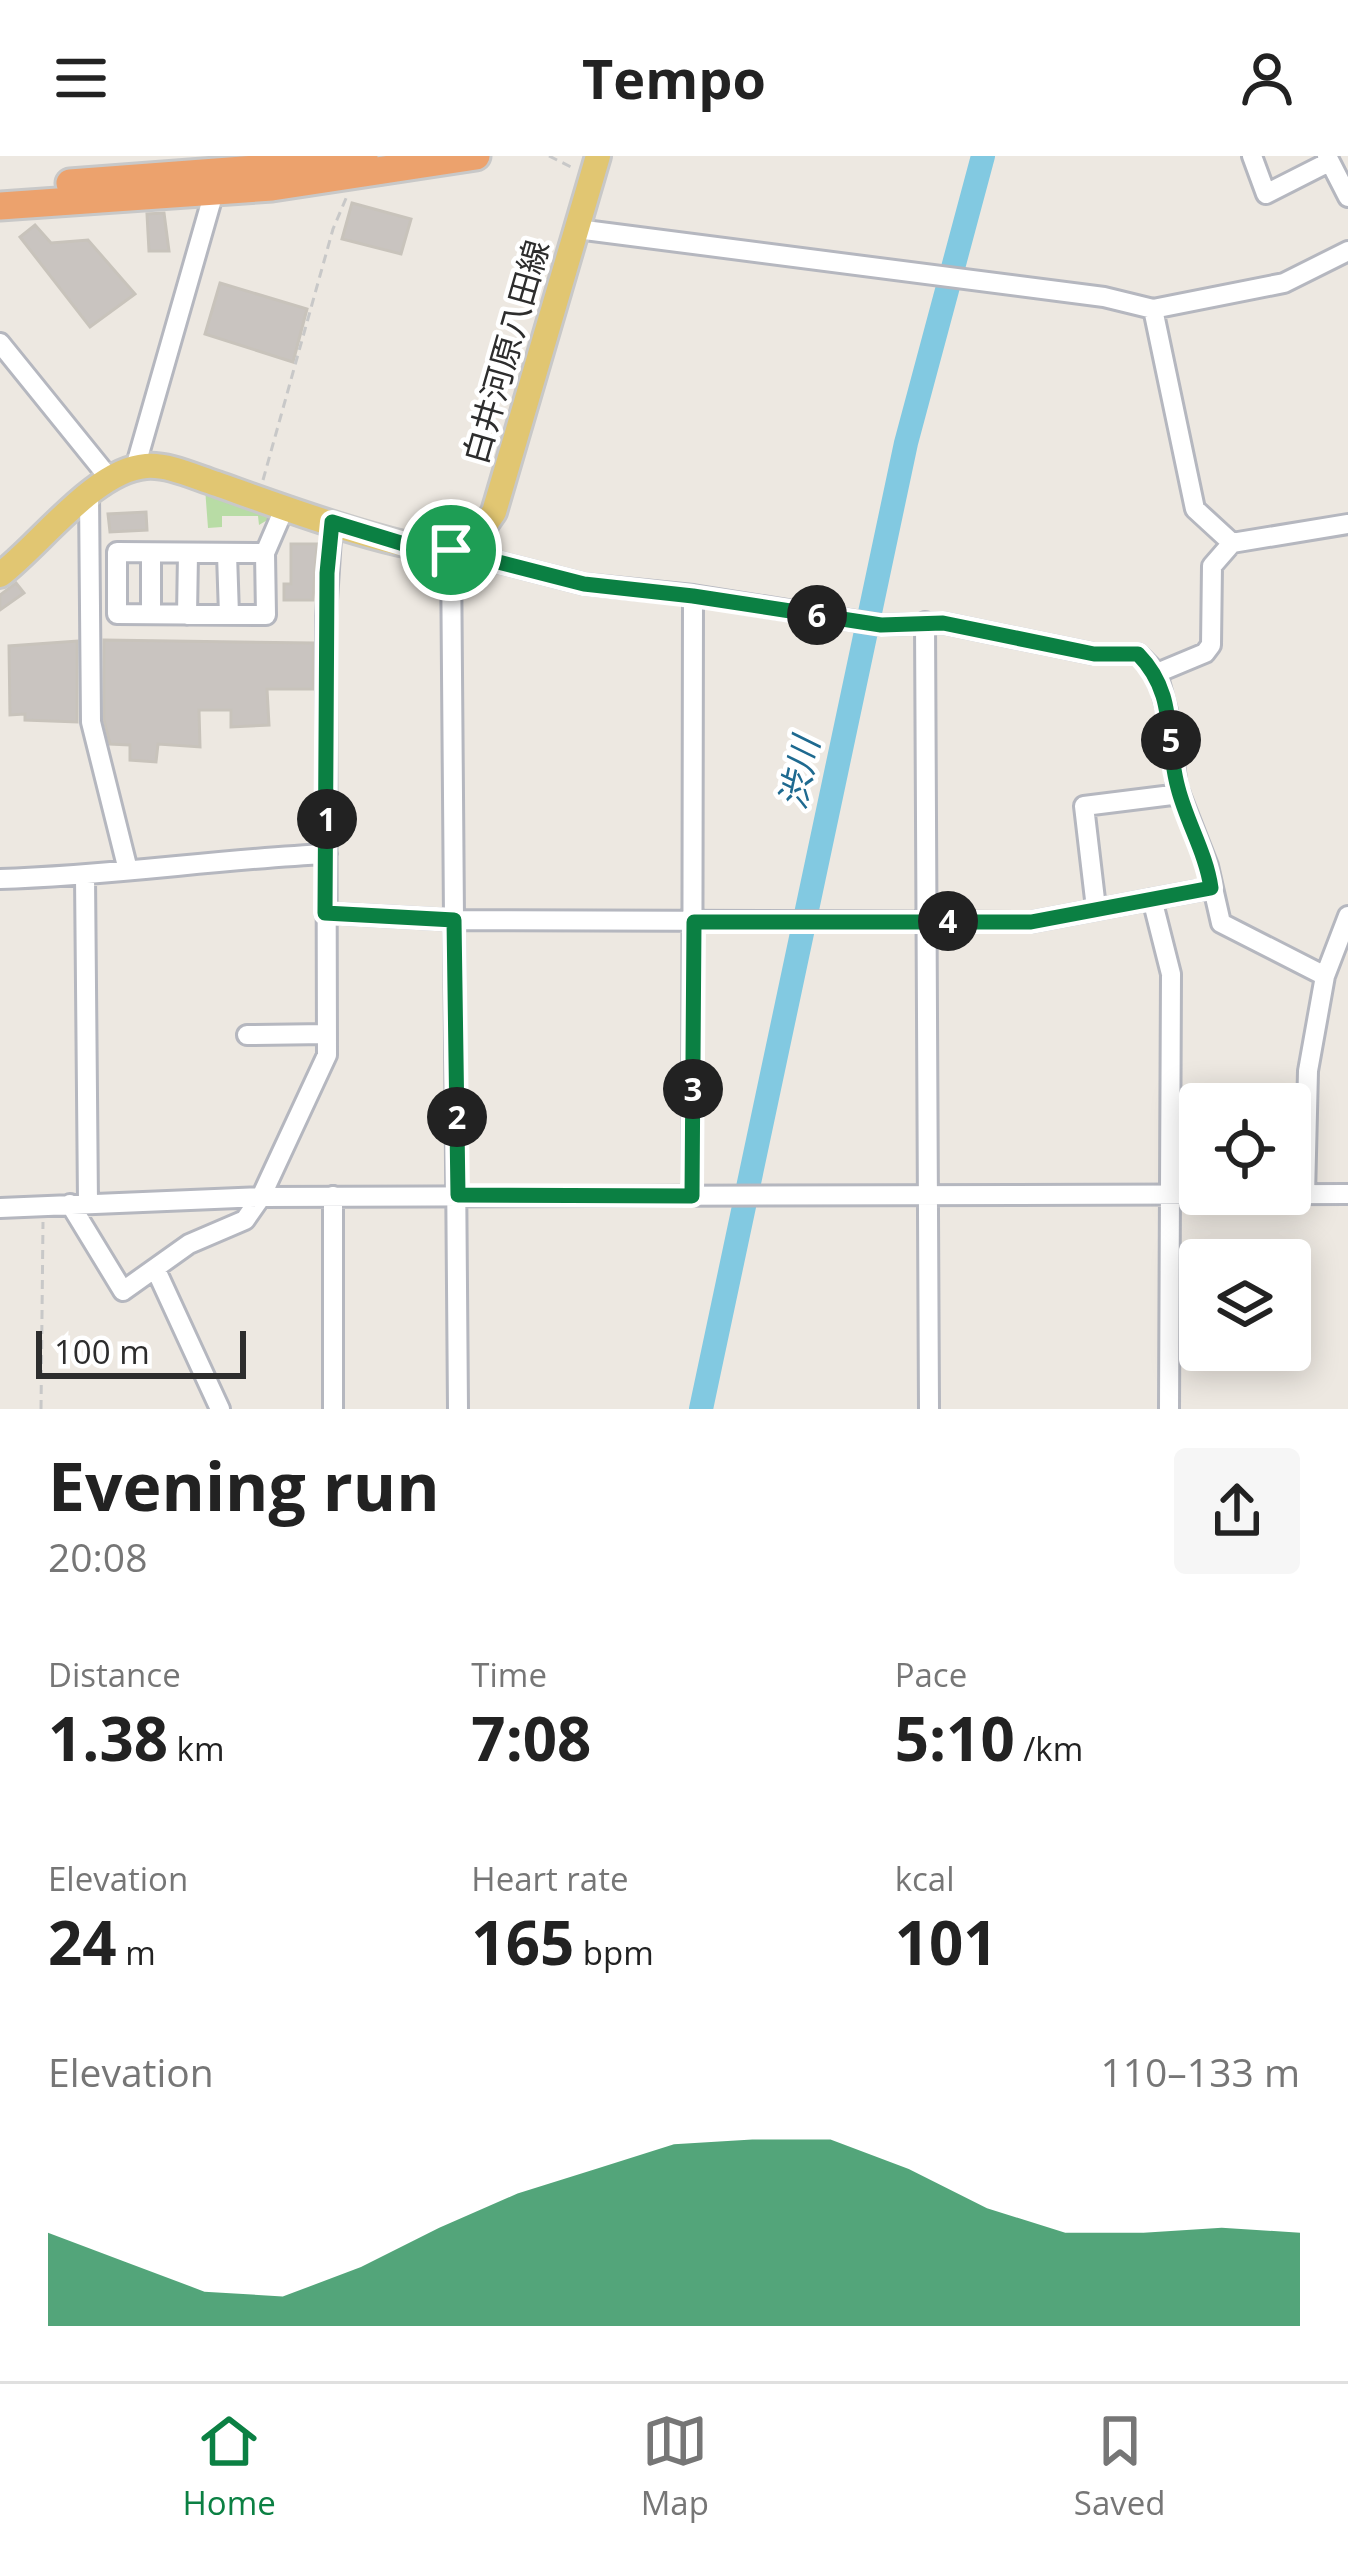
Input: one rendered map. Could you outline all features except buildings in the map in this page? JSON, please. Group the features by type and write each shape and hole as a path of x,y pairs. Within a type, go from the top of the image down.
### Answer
{"highway":[{"path":"0,188 264,162 476,156"},
{"path":"0,206 214,192 357,162"}],"main road":[{"name":"白井河原八田線","path":"451,550 478,536 494,512 598,156"},
{"path":"0,574 89,494 135,468 168,469 417,548 451,550"}],"street":[{"path":"1252,156 1266,194 1328,159 1348,197"},
{"path":"135,468 214,192"},
{"path":"577,229 1105,297 1153,309 1284,284 1348,251"},
{"path":"1153,309 1195,509 1232,543"},
{"path":"0,343 110,479"},
{"path":"89,494 91,722 128,870"},
{"path":"265,553 117,552 117,614 266,615 265,553 284,509"},
{"path":"85,877 79,1204 123,1291 189,1244 245,1220 261,1196 327,1055 327,573 332,522"},
{"path":"1157,674 1204,653 1211,645 1212,566 1232,543 1348,524"},
{"path":"458,1409 451,550 584,584 881,625 925,622 1094,654 1138,654 1157,674 1180,794 1208,866 1221,923 1324,976"},
{"path":"151,553 151,614"},
{"path":"187,615 188,554"},
{"path":"227,554 229,615"},
{"path":"692,1196 693,596"},
{"path":"925,622 929,1409"},
{"path":"1096,908 1084,806 1180,794"},
{"path":"0,879 85,877 227,858 327,854"},
{"path":"325,913 454,920 1031,922 1211,888"},
{"path":"1152,899 1171,974 1169,1409"},
{"path":"1308,1083 1324,976 1348,916"},
{"path":"247,1035 327,1034"},
{"path":"1311,1195 1348,1195"},
{"path":"0,1208 261,1196 1179,1196"},
{"path":"333,1196 333,1409"},
{"path":"156,1270 220,1409"}],"path":[{"path":"549,156 573,167"},
{"path":"258,498 333,229 357,162"},
{"path":"41,1409 43,1208"}],"green space":[{"path":"205,488 270,513 269,519 259,525 258,516 222,516 222,527 208,528"}],"waterway":[{"name":"渋川","path":"701,1409 906,443 983,156"}],"route":[{"path":"332,522 417,548 451,550 584,584 881,625 943,623 1094,654 1138,654 1157,674 1177,787 1208,866 1211,888 1031,922 694,922 692,1196 458,1195 454,920 325,913 327,573 332,522"}]}
